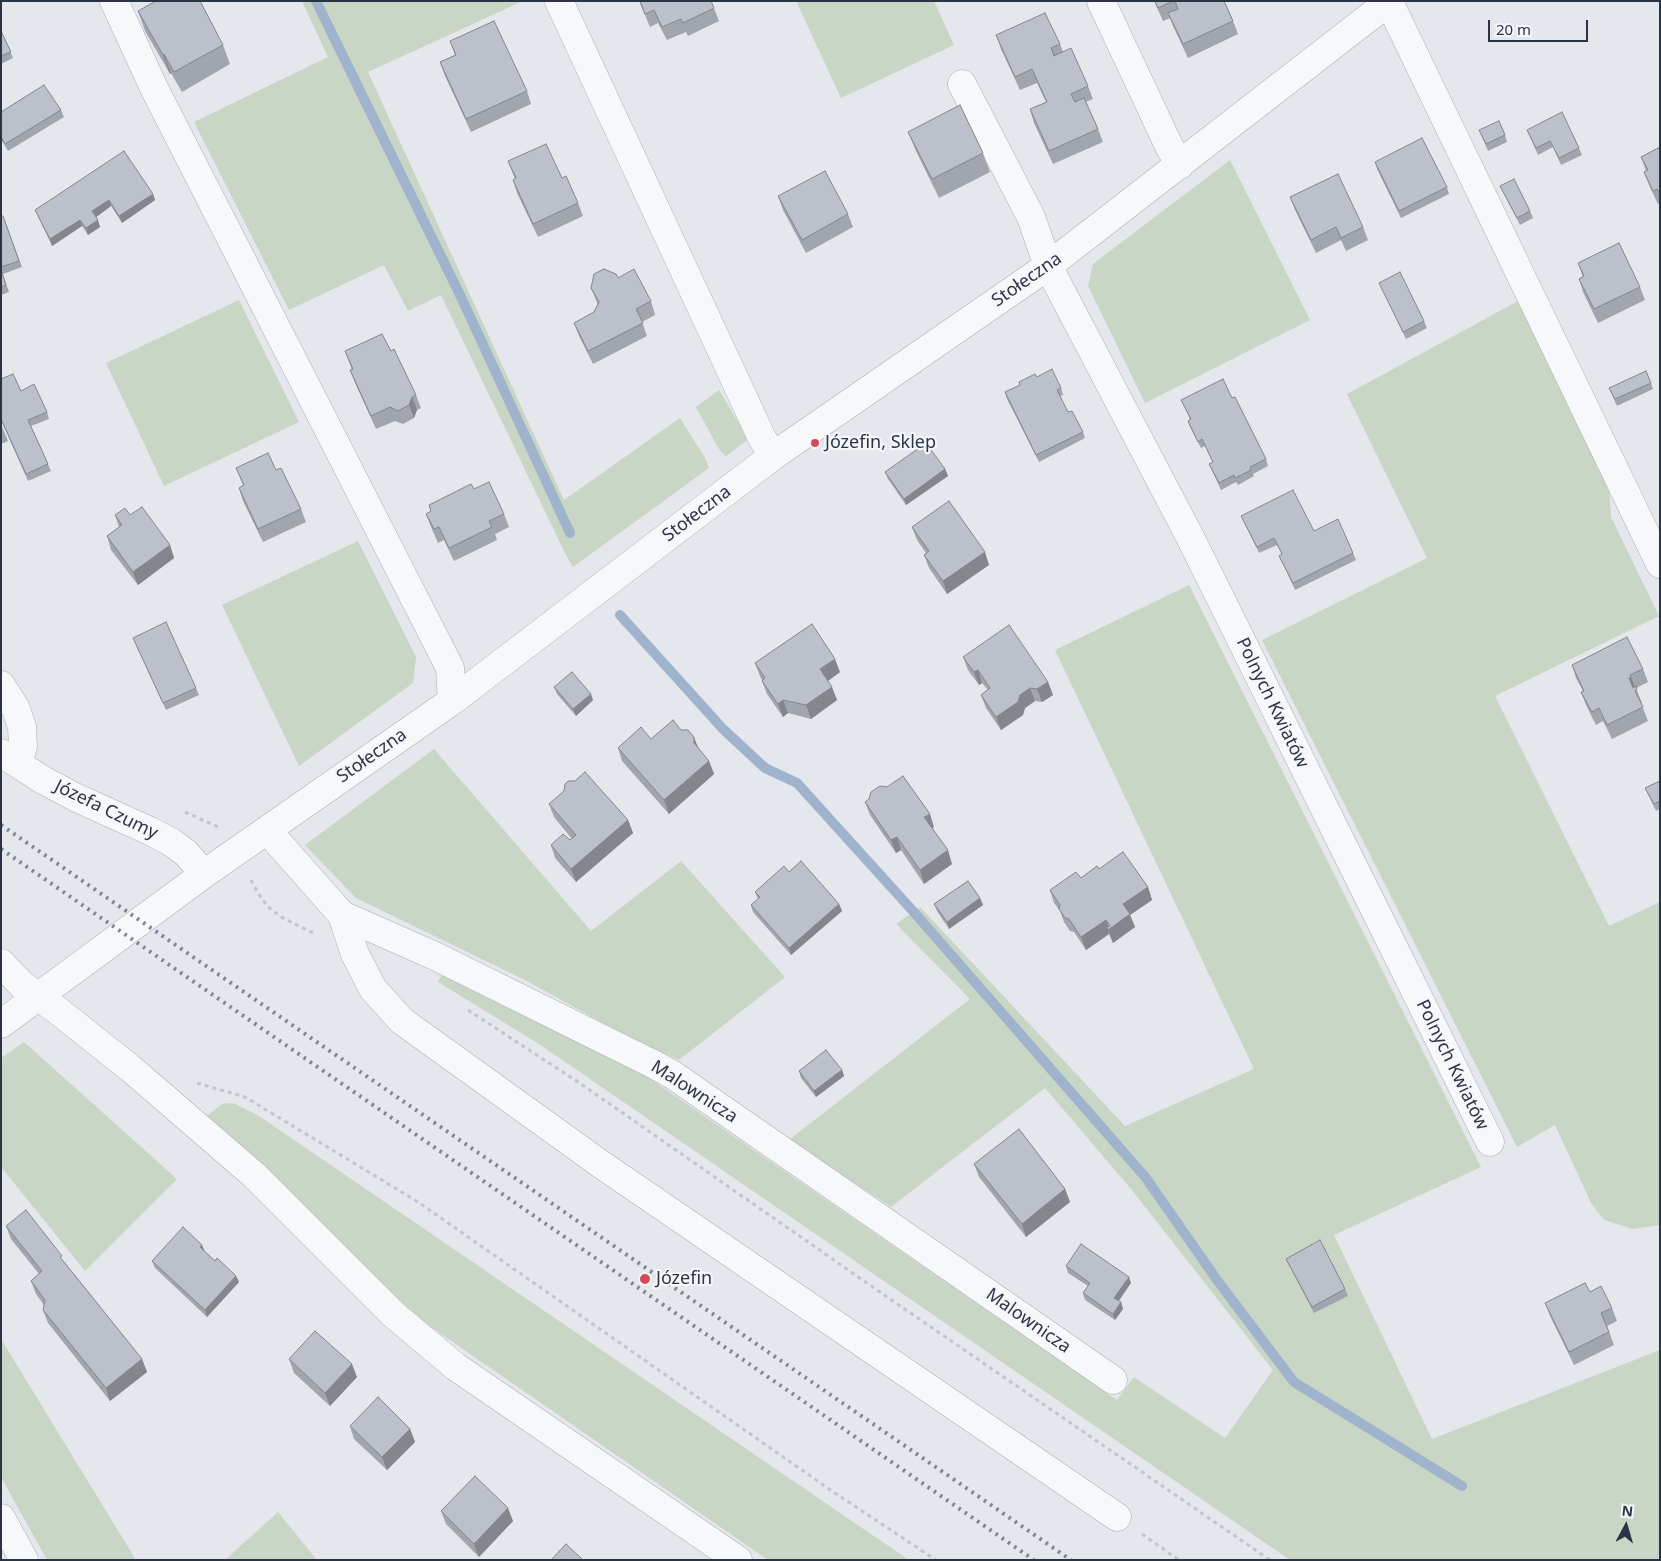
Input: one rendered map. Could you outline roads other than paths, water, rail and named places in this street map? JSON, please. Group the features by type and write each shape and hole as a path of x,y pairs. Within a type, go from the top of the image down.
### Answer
{"street":[{"path":"114,1 159,97 450,668 452,702"},
{"path":"559,1 762,438 773,456"},
{"path":"1101,1 1169,146 1180,165"},
{"path":"1390,2 1660,564"},
{"name":"Stołeczna","path":"1,1024 204,874 452,702 773,456 1048,266 1390,2"},
{"name":"Polnych Kwiatów","path":"962,84 1031,217 1048,266 1194,546 1490,1142"},
{"path":"1,685 16,709 22,727 22,746 10,759"},
{"name":"Józefa Czumy","path":"10,759 77,798 171,842 186,853 204,874"},
{"name":"Malownicza","path":"267,830 342,915 444,960 673,1075 1113,1380"},
{"path":"342,915 355,954 373,989 402,1021 602,1165 1117,1517"},
{"path":"1,963 22,985 130,1068 254,1175 393,1314 456,1367 738,1560"},
{"path":"1,1518 24,1560"}],"waterway":[{"path":"316,1 461,297 570,533"},
{"path":"620,615 723,729 765,768 797,783 912,910 1146,1178 1217,1280 1294,1382 1462,1486"}],"railway":[{"path":"1,825 1071,1560"},
{"path":"1,849 1034,1560"}],"place":[{"name":"Józefin, Sklep","path":"815,443"},
{"name":"Józefin","path":"645,1279"}]}
